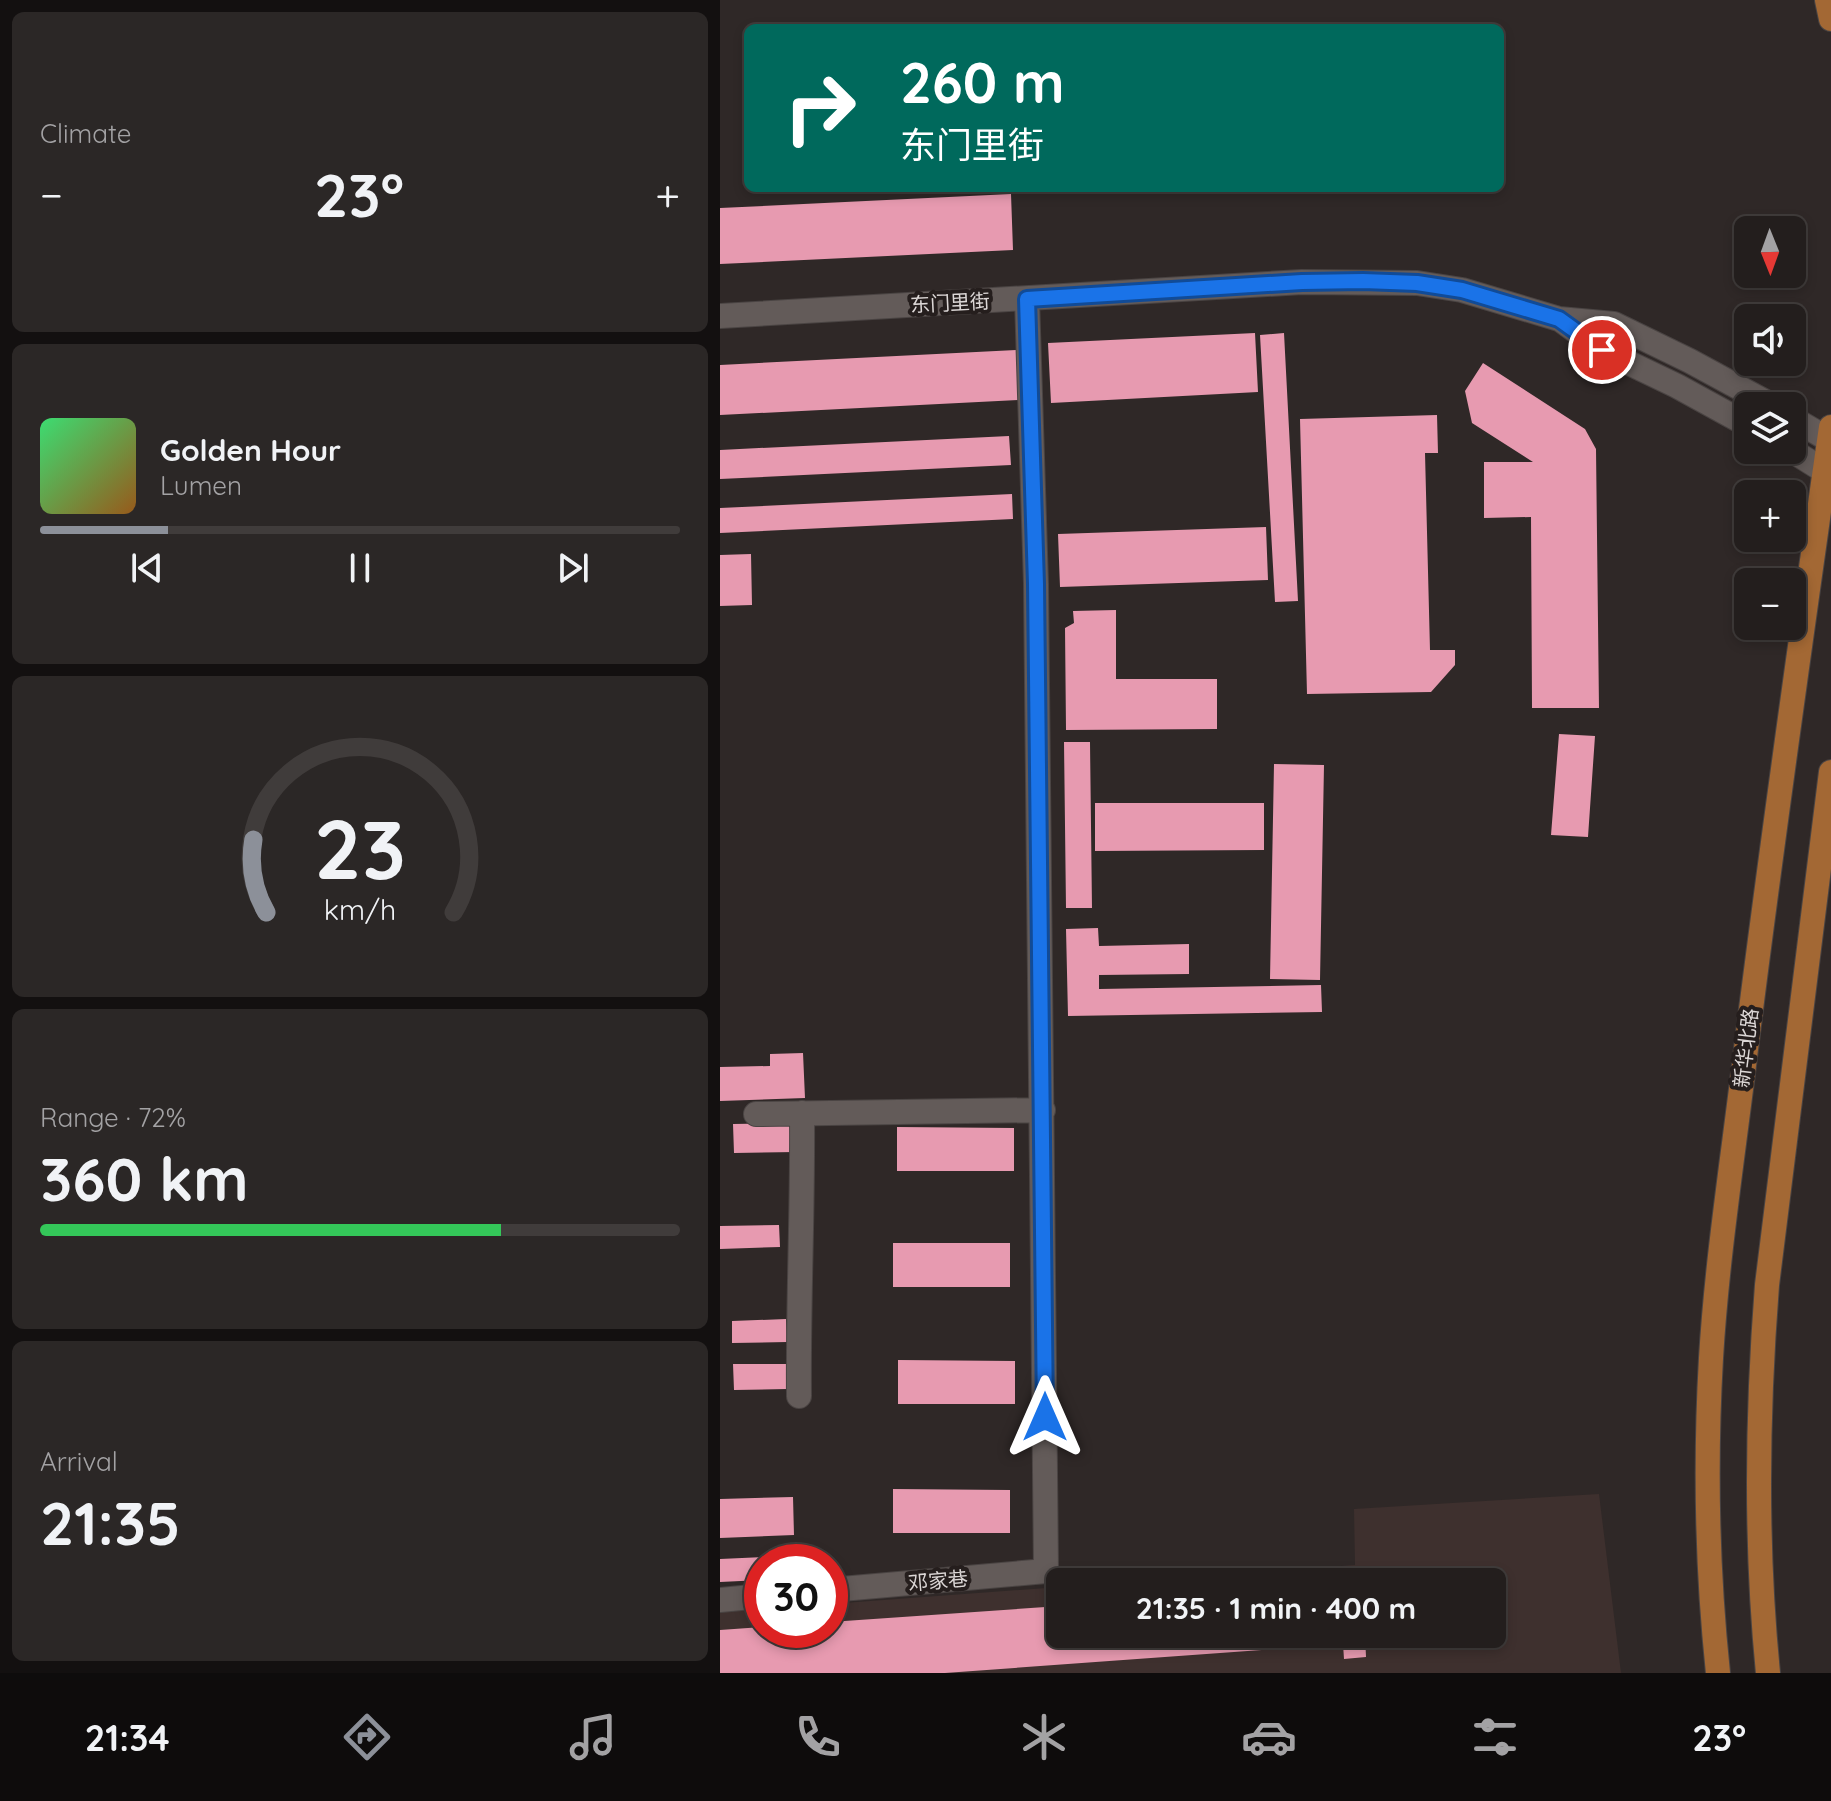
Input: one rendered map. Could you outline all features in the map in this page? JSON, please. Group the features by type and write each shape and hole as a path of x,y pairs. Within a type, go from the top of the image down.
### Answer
{"main road":[{"path":"1827,0 1831,19"},
{"name":"新华北路","path":"1718,1673 1708,1479 1711,1359 1718,1280 1773,828 1828,473 1830,436"},
{"path":"1768,1673 1759,1527 1761,1362 1767,1285 1831,772"}],"street":[{"name":"东门里街","path":"720,316 1363,281 1417,283 1462,290 1559,319"},
{"path":"756,1114 1043,1110 1036,584 1027,299"},
{"path":"1559,319 1614,324 1747,392"},
{"path":"1559,319 1602,350 1734,417"},
{"path":"1806,425 1830,436"},
{"path":"1806,459 1828,473"},
{"name":"邓家巷","path":"848,1588 1046,1571 1043,1110"},
{"path":"799,1396 802,1113"},
{"path":"720,1600 744,1598"}],"shaded area":[{"path":"1599,1494 1621,1673 720,1673 720,1612 744,1610 744,1648 848,1648 848,1603 1046,1588 1046,1648 1506,1648 1506,1568 1314,1568 1355,1565 1354,1509"}],"building":[{"path":"1011,194 1013,250 720,264 720,208"},
{"path":"1255,333 1258,392 1051,403 1048,343"},
{"path":"1284,333 1298,601 1275,602 1260,335"},
{"path":"1016,350 1019,400 720,415 720,365"},
{"path":"1483,363 1585,429 1596,449 1599,708 1532,708 1531,517 1484,518 1484,462 1533,462 1472,423 1465,391"},
{"path":"1437,415 1438,453 1425,453 1430,650 1455,650 1455,665 1431,692 1307,694 1300,419"},
{"path":"1009,436 1011,465 720,479 720,450"},
{"path":"1012,494 1013,519 720,533 720,508"},
{"path":"1266,527 1268,580 1060,587 1058,534"},
{"path":"751,554 752,605 720,606 720,555"},
{"path":"1116,610 1116,679 1217,679 1217,729 1066,730 1065,628 1074,623 1073,611"},
{"path":"1559,734 1595,736 1588,837 1551,835"},
{"path":"1064,742 1090,742 1092,908 1066,908"},
{"path":"1274,764 1324,765 1320,980 1270,979"},
{"path":"1095,803 1264,803 1264,850 1095,851"},
{"path":"1098,928 1099,946 1189,944 1189,974 1099,975 1099,989 1321,985 1322,1012 1068,1016 1066,929"},
{"path":"803,1053 805,1098 720,1101 720,1067 770,1066 770,1054"},
{"path":"795,1123 796,1152 734,1153 733,1124"},
{"path":"897,1127 1014,1128 1014,1171 897,1171"},
{"path":"779,1225 780,1247 720,1249 720,1226"},
{"path":"893,1243 1010,1243 1010,1287 893,1287"},
{"path":"786,1319 787,1342 732,1343 732,1321"},
{"path":"898,1360 1015,1361 1015,1404 898,1404"},
{"path":"733,1364 787,1364 787,1389 734,1390"},
{"path":"893,1489 1010,1490 1010,1533 893,1533"},
{"path":"793,1497 794,1535 720,1538 720,1499"},
{"path":"744,1558 744,1581 720,1582 720,1559"},
{"path":"1046,1607 1046,1648 1288,1648 945,1673 720,1673 720,1630 744,1628 744,1648 848,1648 848,1621"},
{"path":"1343,1648 1366,1648 1366,1657 1344,1659"}],"route":[{"path":"1045,1417 1036,584 1027,299 1302,282 1417,283 1462,290 1559,319 1602,350"}]}
